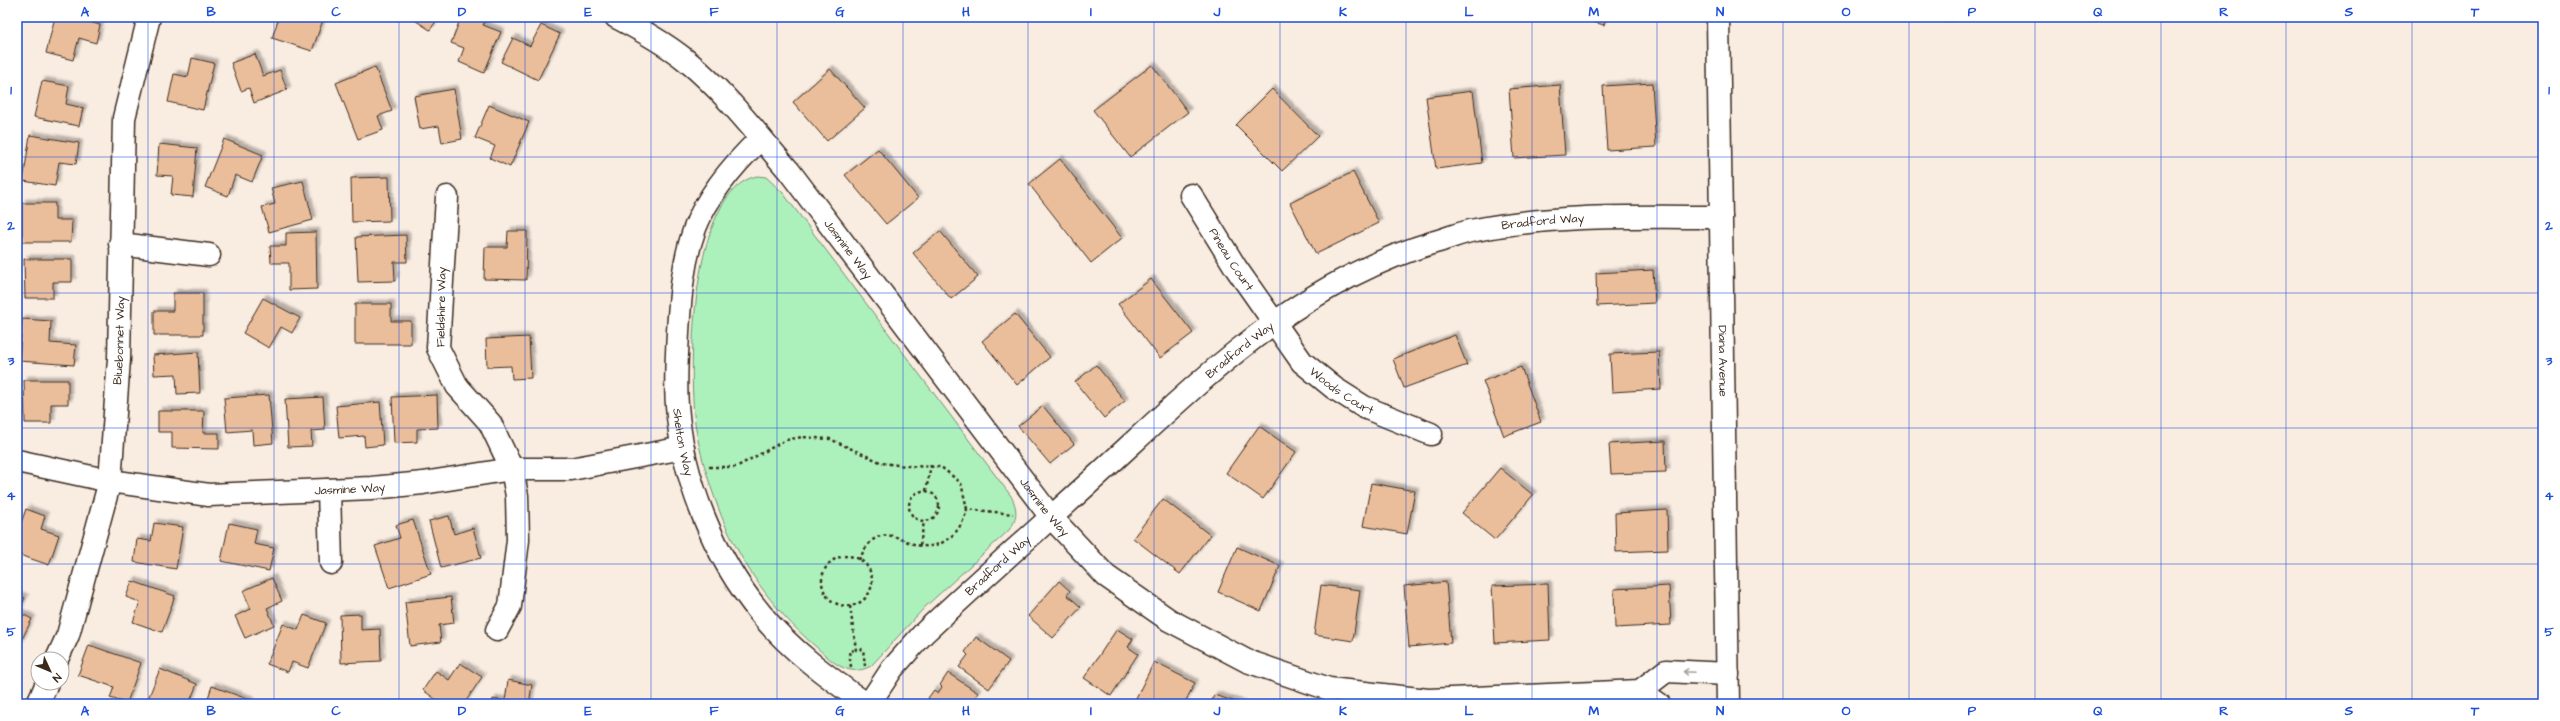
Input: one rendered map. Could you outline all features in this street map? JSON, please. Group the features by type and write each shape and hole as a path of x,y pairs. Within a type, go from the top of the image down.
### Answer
{"street":[{"name":"Bluebonnet Way","path":"61,651 68,635 110,481 119,359 120,244 124,118 149,17"},
{"name":"Jasmine Way","path":"616,17 657,38 688,61 761,138 789,171 1051,517 1106,576 1169,620 1247,660 1329,689 1428,702 1640,690"},
{"name":"Diana Avenue","path":"1718,17 1728,704"},
{"name":"Shelton Way","path":"761,138 742,156 713,195 696,227 687,254 679,315 677,356 677,405 683,448 707,524 723,557 760,614 810,663 866,704"},
{"name":"Pineau Court","path":"1191,195 1273,322"},
{"name":"Fieldshire Way","path":"446,197 438,348 457,386 490,423 512,468 517,496 518,540 510,606 497,630"},
{"name":"Bradford Way","path":"869,704 892,669 923,634 1229,356 1273,322 1337,281 1397,253 1476,230 1581,218 1721,218"},
{"path":"120,244 209,255"},
{"name":"Woods Court","path":"1273,322 1302,362 1334,388 1364,407 1431,434"},
{"name":"Jasmine Way","path":"17,461 110,481 209,494 329,490 423,483 512,468 571,469 683,448"},
{"path":"329,490 331,563"},
{"path":"1659,704 1640,690 1666,671 1728,674"},
{"path":"38,704 44,691"}],"path":[{"path":"705,467 736,467 775,444 802,436 836,440 882,463 906,466 931,465 941,467 956,477 963,488 967,510 962,524 954,536 944,542 920,545 898,536 884,535 871,542 860,560"},
{"path":"926,491 931,465"},
{"path":"926,491 935,495 940,508 933,519 924,522 912,516 909,503 914,495 926,491"},
{"path":"967,510 1013,514"},
{"path":"920,545 924,522"},
{"path":"848,556 860,560 868,568 872,584 864,599 850,606 841,606 827,596 823,589 823,573 827,566 840,557 848,556"},
{"path":"850,606 856,650"},
{"path":"851,668 849,651 863,649 865,666"}],"green space":[{"path":"757,176 766,177 783,193 1011,496 1016,510 1015,519 1011,528 925,607 871,666 862,669 847,669 833,662 784,616 771,600 735,546 718,507 704,465 699,444 695,423 692,364 698,284 706,246 718,213 735,188"}],"building":[{"path":"55,17 71,17 100,25 96,43 79,38 73,60 46,53"},
{"path":"279,17 293,21 294,17 324,17 312,51 272,38"},
{"path":"410,17 439,17 430,30"},
{"path":"461,17 487,17 483,25 501,32 484,73 459,62 464,48 451,43"},
{"path":"1576,17 1606,17 1604,25"},
{"path":"1916,17 1953,17 1953,21 1916,22"},
{"path":"541,25 560,34 538,80 501,62 513,38 530,46"},
{"path":"255,54 263,76 280,70 287,90 254,103 249,88 241,91 231,63"},
{"path":"192,58 214,63 203,110 168,102 174,74 188,77"},
{"path":"1152,65 1188,112 1130,157 1093,110"},
{"path":"375,67 392,111 378,116 383,130 358,139 336,83"},
{"path":"830,69 865,108 827,141 793,102"},
{"path":"42,81 69,86 66,104 83,108 79,126 34,117"},
{"path":"1652,83 1656,147 1607,150 1603,86"},
{"path":"1560,85 1565,155 1514,158 1509,89"},
{"path":"454,89 462,139 442,143 439,126 420,129 414,96"},
{"path":"1272,89 1318,136 1282,171 1236,125"},
{"path":"1473,91 1482,163 1436,169 1426,97"},
{"path":"489,105 529,122 510,167 490,158 495,146 475,138"},
{"path":"30,135 79,143 76,164 59,162 55,186 23,181"},
{"path":"224,139 263,155 252,182 235,175 228,196 205,187"},
{"path":"159,144 197,148 193,197 171,195 173,176 157,175"},
{"path":"878,149 918,198 886,224 845,175"},
{"path":"1060,159 1122,238 1091,263 1029,184"},
{"path":"1353,172 1379,223 1316,254 1290,203"},
{"path":"389,177 390,221 352,222 351,178"},
{"path":"303,181 313,220 269,232 262,207 275,204 271,188"},
{"path":"22,203 55,203 55,220 72,220 71,242 22,242"},
{"path":"508,231 527,231 526,280 484,279 485,247 507,247"},
{"path":"940,231 978,277 951,299 913,253"},
{"path":"316,232 317,289 289,290 289,263 271,263 270,246 286,246 286,233"},
{"path":"406,235 407,262 394,262 395,281 358,282 356,237"},
{"path":"24,259 72,259 72,282 53,282 53,298 25,298"},
{"path":"1653,270 1655,303 1597,306 1596,273"},
{"path":"1151,279 1193,333 1160,358 1118,304"},
{"path":"173,293 203,293 203,335 154,335 154,311 173,311"},
{"path":"263,298 300,318 292,333 281,327 269,348 243,333"},
{"path":"355,304 391,304 391,321 411,321 411,344 355,344"},
{"path":"1015,314 1050,357 1017,385 982,341"},
{"path":"22,319 51,321 50,343 76,345 74,365 19,361"},
{"path":"1455,335 1467,365 1404,388 1393,359"},
{"path":"529,337 531,378 512,379 511,366 487,367 486,339"},
{"path":"198,352 200,393 177,394 176,374 154,375 153,355"},
{"path":"1659,352 1661,389 1612,392 1610,354"},
{"path":"1096,365 1125,401 1104,418 1075,382"},
{"path":"1521,367 1541,422 1504,436 1483,381"},
{"path":"24,380 68,380 68,404 51,404 51,423 25,423"},
{"path":"269,395 273,443 253,445 252,430 227,432 224,398"},
{"path":"437,395 438,428 417,429 417,442 394,443 392,397"},
{"path":"323,397 325,430 311,431 312,446 288,447 285,399"},
{"path":"380,402 383,445 365,447 364,436 339,438 336,406"},
{"path":"1043,406 1074,444 1050,464 1018,426"},
{"path":"158,411 204,411 203,433 219,433 219,449 172,448 172,432 158,432"},
{"path":"1259,426 1296,452 1263,499 1226,473"},
{"path":"1665,441 1666,472 1611,474 1609,444"},
{"path":"1500,468 1533,495 1495,540 1462,513"},
{"path":"1371,483 1415,491 1407,534 1363,526"},
{"path":"1163,499 1210,535 1180,574 1133,538"},
{"path":"26,509 45,516 41,529 59,535 49,565 17,554 17,534"},
{"path":"1667,510 1668,550 1616,552 1615,513"},
{"path":"449,516 454,534 473,528 481,558 441,568 429,521"},
{"path":"413,520 431,574 389,588 375,546 400,538 396,525"},
{"path":"154,523 183,527 176,569 134,562 137,539 151,541"},
{"path":"229,523 257,529 254,544 274,548 269,571 221,561"},
{"path":"1237,547 1280,566 1261,611 1218,592"},
{"path":"272,578 282,601 267,608 274,625 245,638 235,616 251,609 243,591"},
{"path":"132,581 175,596 162,632 133,622 140,602 126,597"},
{"path":"1059,581 1070,591 1067,595 1081,607 1053,638 1028,616"},
{"path":"1446,582 1451,643 1409,647 1404,586"},
{"path":"1548,584 1550,640 1495,643 1492,586"},
{"path":"1321,585 1360,590 1353,641 1314,635"},
{"path":"1669,586 1671,625 1615,628 1614,589"},
{"path":"17,595 25,598 18,612 32,619 19,645 17,644"},
{"path":"451,597 454,623 439,625 441,642 410,646 405,602"},
{"path":"361,614 361,630 380,629 381,661 341,663 340,615"},
{"path":"304,615 326,623 308,668 292,662 288,672 267,664 283,624 298,630"},
{"path":"1117,629 1133,639 1128,647 1138,654 1111,696 1084,678"},
{"path":"976,637 1009,661 989,689 959,667 968,655 965,652"},
{"path":"89,645 141,663 127,703 110,698 114,687 78,675"},
{"path":"1154,662 1195,683 1184,704 1133,704"},
{"path":"460,663 482,677 464,704 442,704 423,690 436,671 449,680"},
{"path":"160,669 197,684 189,704 179,704 170,700 168,704 146,704"},
{"path":"948,673 978,693 970,704 936,704 928,698 934,690 938,693 942,687 940,685"},
{"path":"508,680 532,685 529,704 492,704 493,699 505,701"},
{"path":"212,686 250,700 248,704 206,704"},
{"path":"1214,695 1243,704 1211,704"}]}
